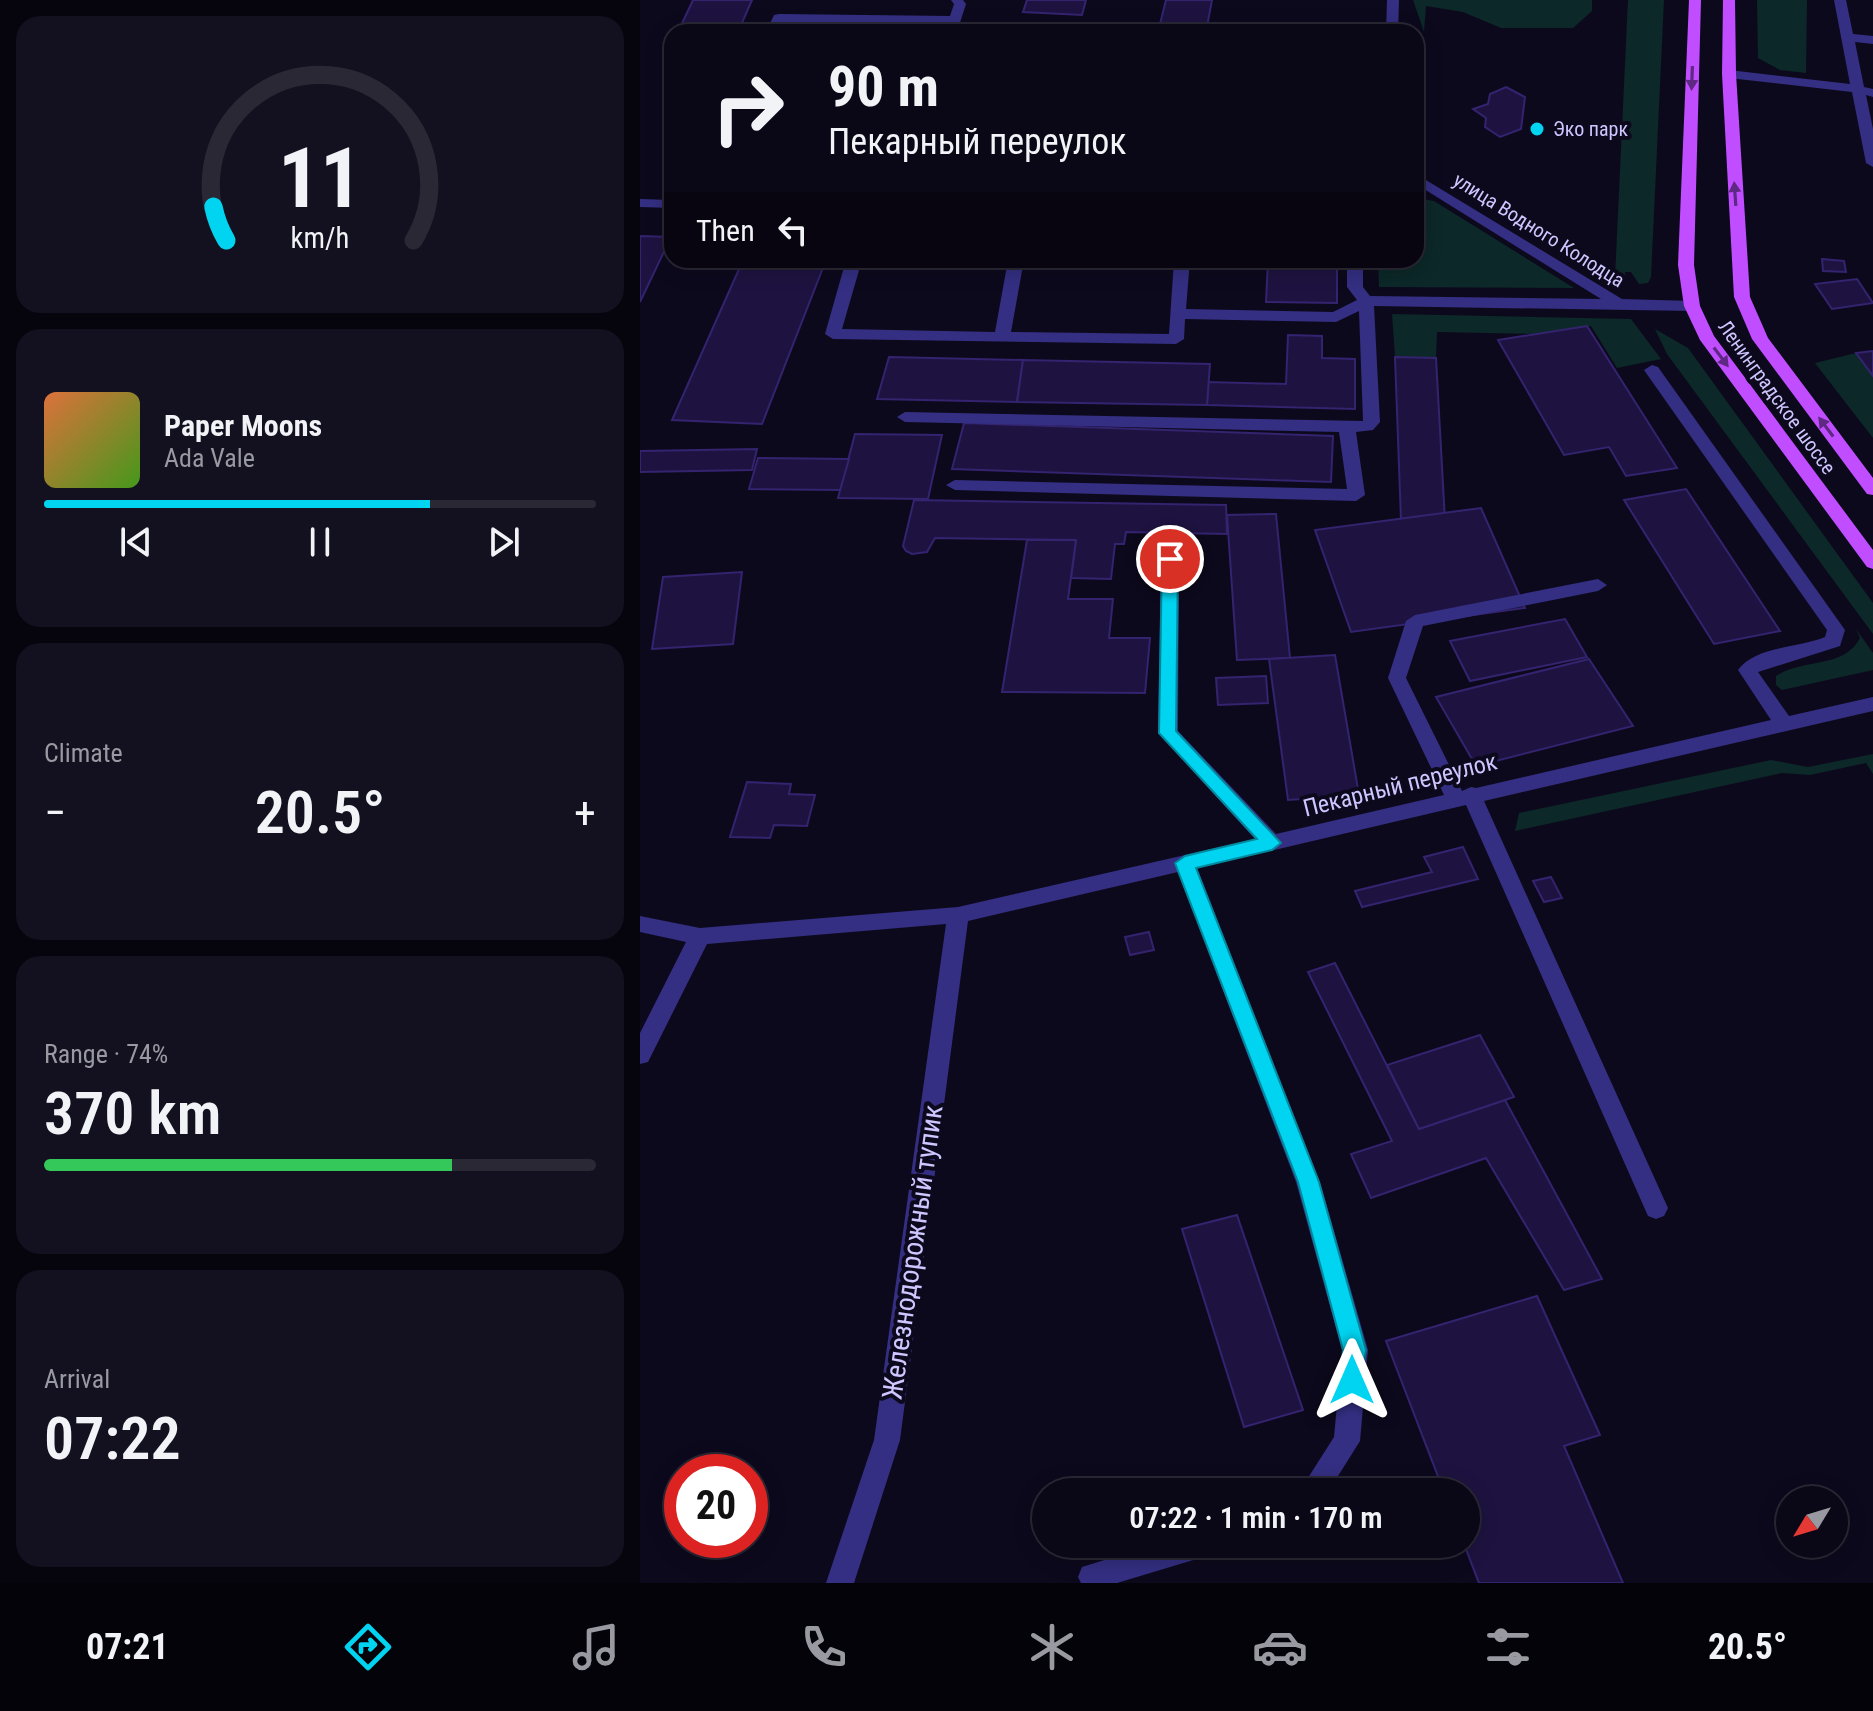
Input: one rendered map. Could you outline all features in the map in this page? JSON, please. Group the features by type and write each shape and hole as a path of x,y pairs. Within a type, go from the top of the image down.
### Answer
{"main road":[{"name":"Ленинградское шоссе","path":"1695,0 1686,265 1692,306 1706,337 1873,563"},
{"name":"Ленинградское шоссе","path":"1729,0 1729,74 1740,266 1747,311 1760,339 1873,490"}],"street":[{"path":"954,24 960,4 957,0"},
{"path":"1392,24 1393,0"},
{"path":"1840,0 1873,163"},
{"path":"776,24 779,18 910,24"},
{"path":"1846,37 1873,40"},
{"path":"1729,74 1835,84 1873,93"},
{"name":"улица Водного Колодца","path":"1424,183 1619,304 1692,306"},
{"path":"640,203 664,204"},
{"path":"852,268 833,334 1176,339 1181,268"},
{"path":"1002,336 1015,268"},
{"path":"905,417 1367,426 1372,422 1366,301 1355,287 1355,268"},
{"path":"1178,314 1336,317 1366,301 1619,304"},
{"path":"1652,370 1836,630 1833,641 1820,648 1760,661 1747,670 1783,723"},
{"path":"955,485 1356,495 1347,427"},
{"path":"1170,559 1168,733 1272,843"},
{"path":"1598,585 1415,621 1397,678 1463,796 1656,1208"},
{"name":"Пекарный переулок","path":"640,924 700,936 958,915 1463,796 1873,704"},
{"path":"1185,863 1308,1182 1355,1350 1347,1441 1322,1478"},
{"name":"Железнодорожный тупик","path":"840,1583 887,1440 958,915"},
{"path":"640,1055 700,936"},
{"path":"1092,1577 1154,1558"}],"green space":[{"path":"1413,0 1592,0 1592,11 1573,28 1501,28 1463,12 1426,6 1424,32 1424,24 1421,24"},
{"path":"1628,0 1664,0 1651,277 1648,283 1639,284 1631,272 1625,272 1626,281 1615,277"},
{"path":"1757,0 1807,0 1806,73 1780,70 1758,58"},
{"path":"1424,199 1434,201 1574,288 1379,287 1378,268 1424,268"},
{"path":"1392,314 1631,319 1661,359 1617,368 1591,326 1540,334 1437,332 1436,358 1395,357"},
{"path":"1655,329 1688,348 1873,603 1873,634 1667,354"},
{"path":"1856,353 1873,376 1873,438 1815,363"},
{"path":"1856,629 1873,653 1873,670 1782,690 1776,685 1776,676 1787,670 1834,659 1853,648 1860,638"},
{"path":"1873,754 1873,774 1866,763 1810,775 1782,773 1515,831 1519,813 1771,760 1808,767"}],"building":[{"path":"693,0 752,0 742,24 682,24"},
{"path":"1027,0 1086,0 1082,15 1023,12"},
{"path":"1166,0 1212,0 1208,24 1160,24"},
{"path":"1506,87 1525,97 1521,129 1500,137 1485,127 1486,118 1473,109 1488,104 1490,94"},
{"path":"640,236 664,237 664,252 640,302"},
{"path":"1822,259 1844,261 1846,272 1823,271"},
{"path":"739,268 823,268 762,424 672,420"},
{"path":"1268,268 1337,268 1337,303 1266,302"},
{"path":"1857,279 1873,303 1832,309 1815,284"},
{"path":"1587,326 1677,468 1626,476 1609,447 1564,455 1498,340"},
{"path":"1288,335 1322,336 1322,358 1355,359 1355,409 1207,405 1208,382 1286,384"},
{"path":"1873,351 1873,376 1856,353"},
{"path":"889,357 1023,360 1017,402 877,399"},
{"path":"1395,357 1436,358 1445,521 1401,520"},
{"path":"1023,360 1210,364 1207,405 1017,402"},
{"path":"964,423 1333,436 1331,482 952,469"},
{"path":"855,434 942,435 928,499 838,498"},
{"path":"757,449 752,470 640,472 640,451"},
{"path":"758,458 849,459 840,490 749,489"},
{"path":"1686,489 1780,631 1714,644 1624,500"},
{"path":"914,500 1226,505 1227,534 1126,532 1124,544 1115,544 1111,579 1071,578 1076,540 935,538 927,552 912,554 903,546"},
{"path":"1481,508 1525,608 1351,632 1315,530"},
{"path":"1276,514 1290,658 1237,660 1227,515"},
{"path":"1027,540 1076,540 1068,599 1113,599 1109,638 1150,638 1145,693 1002,692"},
{"path":"742,572 733,644 652,649 663,577"},
{"path":"1565,619 1587,657 1470,681 1450,641"},
{"path":"1335,655 1359,795 1288,800 1269,659"},
{"path":"1589,659 1633,726 1476,766 1436,697"},
{"path":"1266,676 1268,703 1218,705 1216,678"},
{"path":"747,782 791,784 789,794 815,795 807,826 774,825 770,838 730,837"},
{"path":"1463,847 1478,879 1362,907 1355,891 1432,872 1424,857"},
{"path":"1551,877 1562,898 1544,902 1533,881"},
{"path":"1149,932 1154,950 1130,955 1125,937"},
{"path":"1335,963 1419,1129 1505,1100 1602,1279 1564,1290 1486,1158 1371,1198 1351,1154 1392,1141 1308,972"},
{"path":"1480,1035 1514,1097 1419,1129 1387,1065"},
{"path":"1237,1215 1303,1410 1244,1427 1182,1229"},
{"path":"1537,1296 1600,1435 1564,1446 1623,1583 1479,1583 1469,1558 1480,1558 1480,1478 1439,1478 1386,1341"}],"place":[{"name":"Эко парк","path":"1537,129"}],"route":[{"path":"1170,559 1168,733 1272,843 1185,863 1308,1182 1355,1350 1352,1380"}]}
